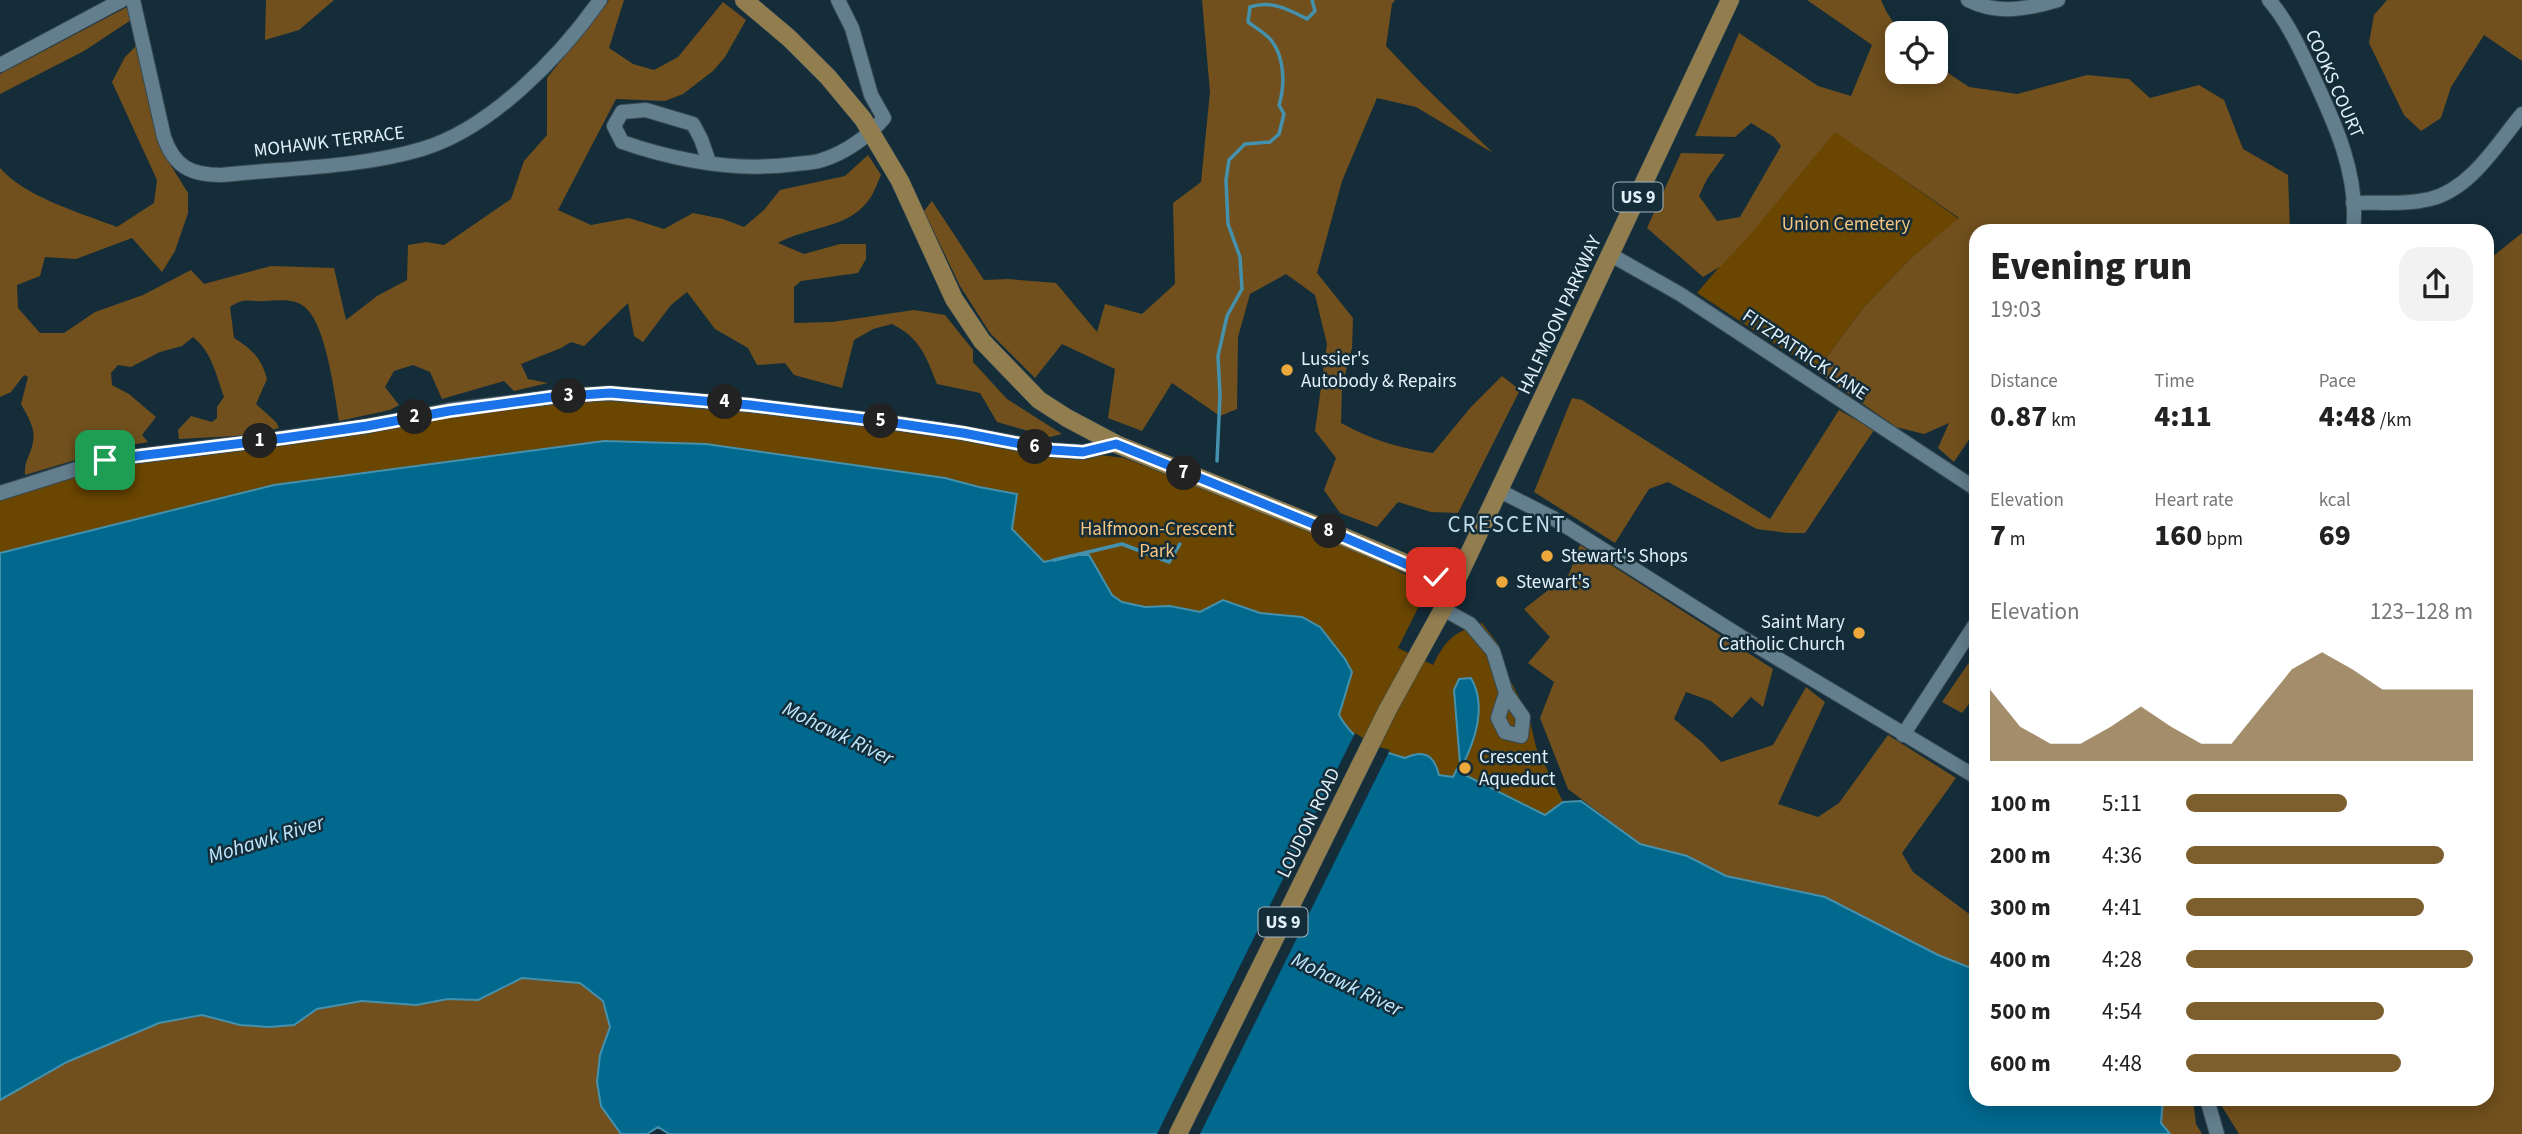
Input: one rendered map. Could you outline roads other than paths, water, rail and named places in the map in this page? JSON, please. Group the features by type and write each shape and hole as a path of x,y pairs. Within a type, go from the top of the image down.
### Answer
{"main road":[{"path":"744,0 789,38 828,77 872,132 900,181 954,299 982,341 1039,400 1116,444 1455,584"},
{"name":"HALFMOON PARKWAY","path":"1443,609 1730,0"},
{"name":"LOUDON ROAD","path":"1178,1134 1388,709 1443,609"}],"street":[{"path":"0,65 122,0"},
{"name":"MOHAWK TERRACE","path":"133,0 170,155 192,171 221,174 363,162 420,150 456,136 511,98 552,60 600,0"},
{"path":"709,162 693,124 646,110 622,112 614,126 622,142 660,155 740,167 775,167 822,161 872,132 884,118 871,94 852,28 838,0"},
{"path":"1968,0 1978,5 2010,10 2030,8 2058,0"},
{"name":"COOKS COURT","path":"2277,3 2331,116 2342,146 2353,203 2353,224"},
{"path":"2353,203 2418,200 2444,194 2464,181 2477,168 2522,114"},
{"name":"FITZPATRICK LANE","path":"1611,255 1680,294 1969,484"},
{"path":"0,493 105,460 312,434 552,397 610,393 737,403 881,421 1052,450 1083,452 1116,444"},
{"path":"1500,491 1553,518 1740,636 1969,773"},
{"path":"1443,609 1470,624 1493,651 1506,693"},
{"path":"1903,734 1969,634"},
{"path":"2209,1106 2217,1134"}],"water":[{"name":"Mohawk River","path":"604,441 706,444 945,478 1017,494 1012,529 1044,562 1075,555 1089,555 1112,595 1122,602 1145,607 1170,606 1200,612 1223,600 1260,613 1302,617 1320,627 1352,672 1339,715 1352,733 1367,744 1405,758 1423,754 1431,758 1439,775 1453,777 1460,763 1454,690 1459,679 1471,678 1478,701 1477,726 1459,772 1545,815 1563,802 1581,801 1640,844 1687,856 1726,876 1825,897 1938,955 1969,967 1969,1106 2162,1106 2161,1123 2170,1134 669,1134 658,1127 647,1134 621,1134 601,1106 597,1082 600,1055 610,1027 603,1001 580,983 522,978 478,1000 448,999 416,1005 362,1001 317,1009 294,1025 240,1025 202,1015 159,1023 67,1062 0,1100 0,553 274,485"}],"waterway":[{"path":"1217,461 1220,395 1218,356 1227,316 1242,289 1240,257 1228,224 1226,180 1229,160 1245,144 1270,142 1279,134 1284,114 1279,105 1283,81 1279,55 1269,37 1248,22 1250,7 1272,5 1307,19 1315,11 1312,0"},
{"path":"1054,560 1122,544 1169,562 1180,544"}],"place":[{"name":"Lussier's Autobody & Repairs","path":"1287,370"},
{"name":"Stewart's Shops","path":"1547,556"},
{"name":"Stewart's","path":"1502,582"},
{"name":"Saint Mary Catholic Church","path":"1859,633"},
{"name":"Crescent Aqueduct","path":"1465,768"}],"district":[{"name":"CRESCENT","path":"1507,524"}],"park label":[{"name":"Union Cemetery","path":"1846,224"},
{"name":"Halfmoon-Crescent Park","path":"1157,540"}]}
